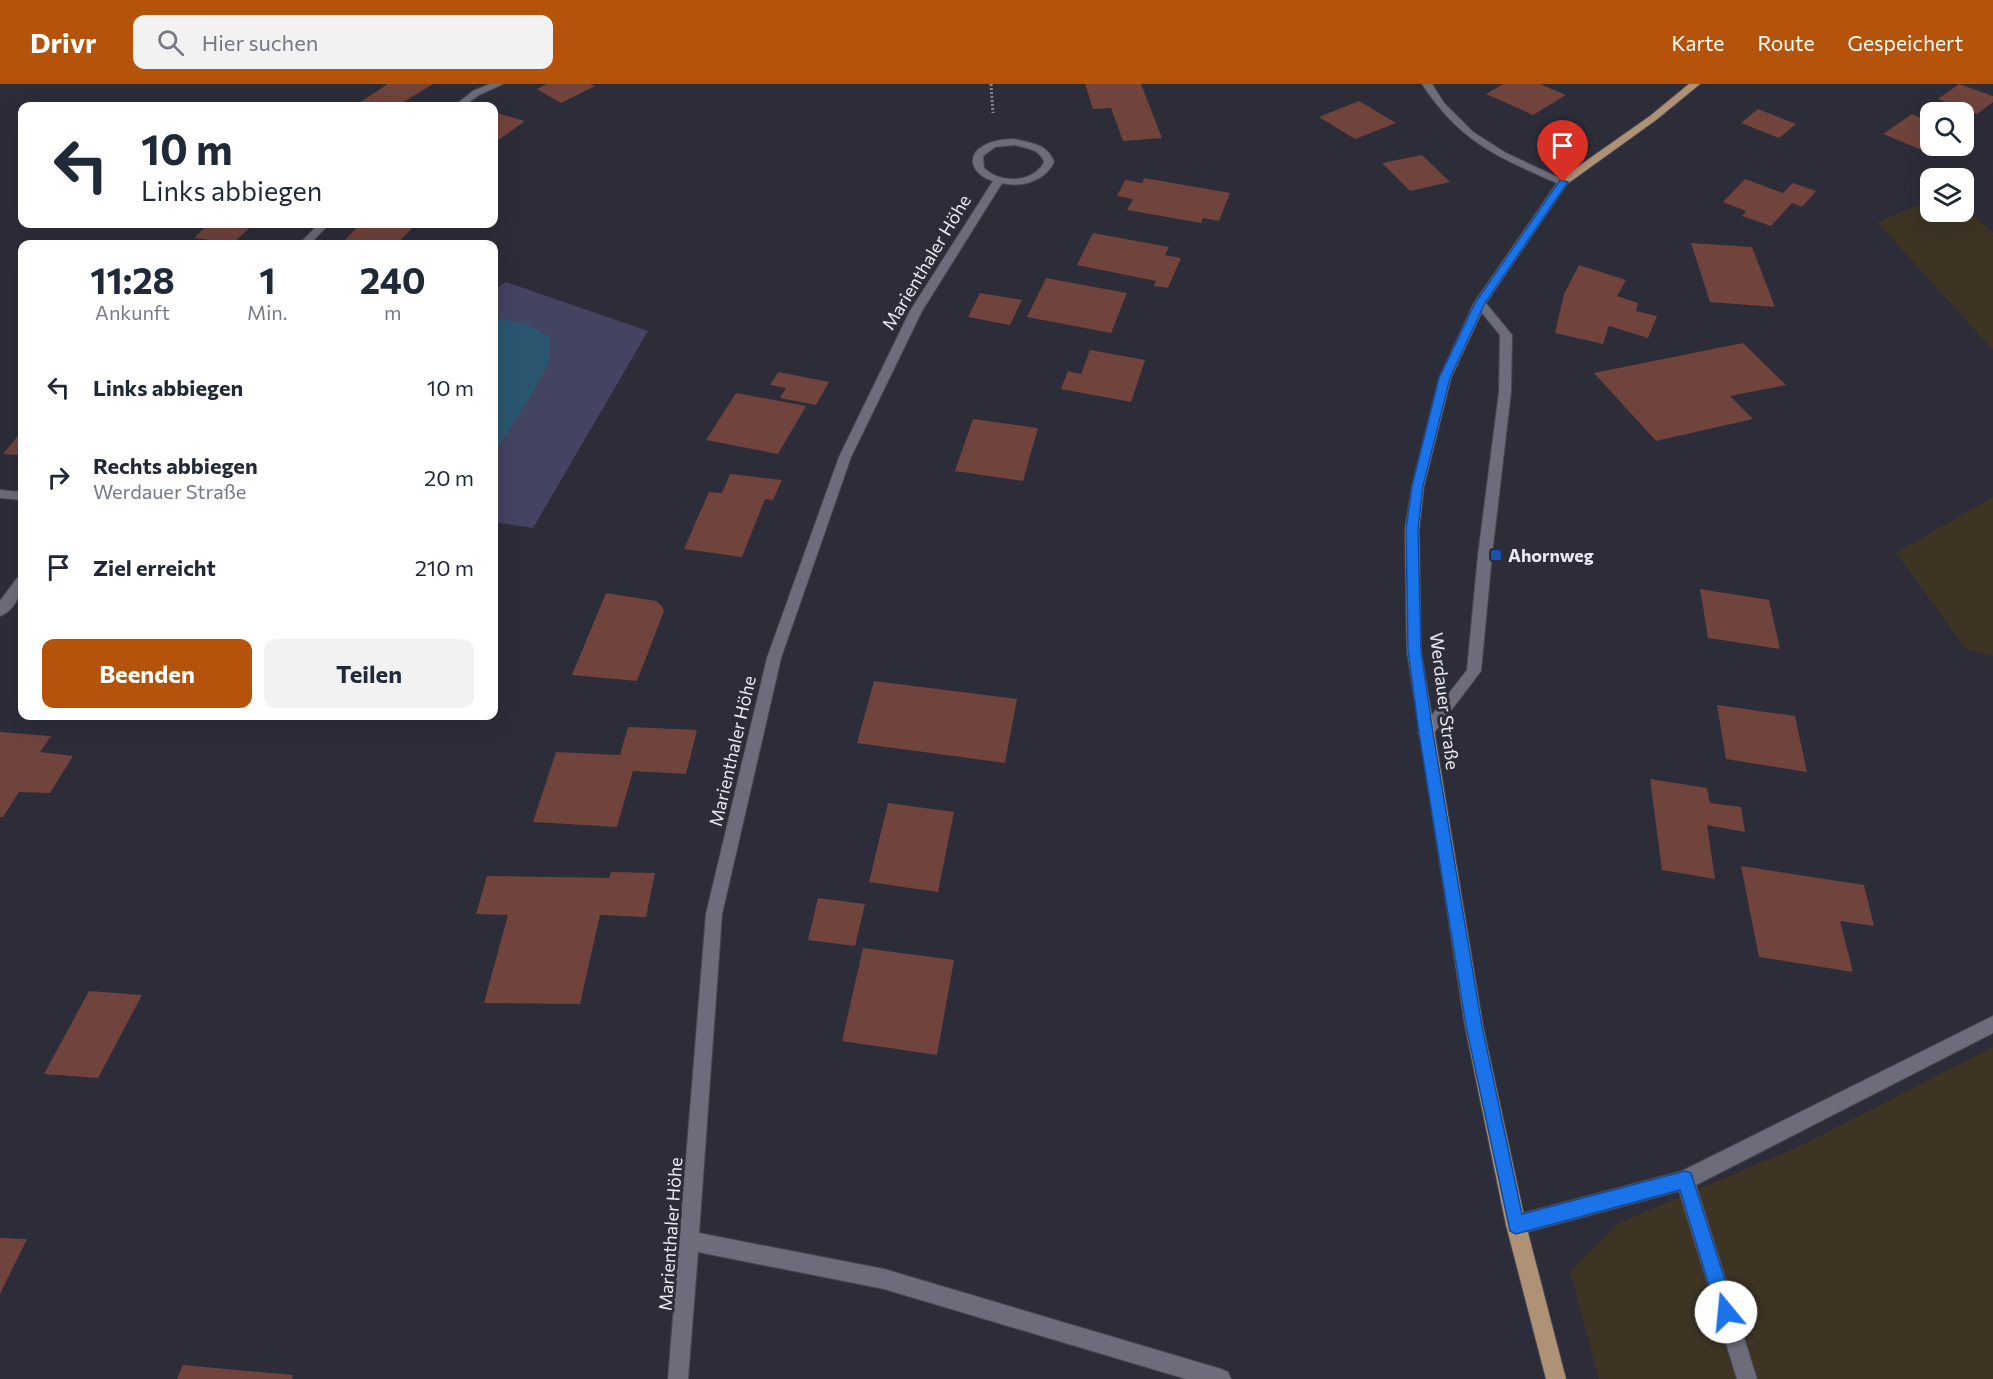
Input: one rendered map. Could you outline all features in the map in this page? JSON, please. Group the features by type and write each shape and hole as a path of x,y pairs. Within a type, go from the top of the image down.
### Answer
{"main road":[{"name":"Werdauer Straße","path":"1556,1379 1516,1225 1474,1026 1414,651 1413,518 1418,486 1445,378 1480,303 1563,182 1653,118 1695,84"}],"street":[{"path":"464,102 476,93 498,84"},
{"path":"1427,84 1440,107 1463,131 1495,152 1563,182"},
{"path":"1014,142 1027,143 1038,147 1050,159 1050,166 1036,178 1011,182 999,180 988,177 980,171 976,164 976,157 990,146 1014,142"},
{"name":"Marienthaler Höhe","path":"678,1379 714,914 774,658 845,457 916,310 999,180"},
{"path":"308,240 320,228"},
{"path":"1426,733 1474,671 1485,555 1505,392 1506,335 1480,303"},
{"path":"0,495 18,496"},
{"path":"0,611 18,587"},
{"path":"1516,1225 1685,1180 1993,1024"},
{"path":"1685,1180 1747,1379"},
{"path":"689,1241 884,1279 1221,1379"}],"shaded area":[{"path":"1920,204 1920,222 1974,222 1974,216 1993,233 1993,350 1877,222"},
{"path":"506,282 648,331 533,528 498,523 498,287"},
{"path":"498,319 523,324 550,338 549,362 498,448"},
{"path":"1993,497 1993,656 1966,649 1896,553"},
{"path":"1993,1047 1993,1379 1599,1379 1570,1271 1619,1223 1800,1146"}],"building":[{"path":"388,84 433,84 404,102 360,102"},
{"path":"547,84 595,86 561,103 537,89"},
{"path":"1085,84 1141,84 1162,138 1123,141 1111,108 1093,109"},
{"path":"1503,84 1540,84 1566,95 1533,115 1486,94"},
{"path":"1959,84 1993,96 1993,102 1977,114 1974,113 1974,102 1946,102 1938,99"},
{"path":"1359,101 1396,123 1355,139 1319,117"},
{"path":"1758,109 1796,124 1779,138 1741,123"},
{"path":"498,113 525,121 498,140"},
{"path":"1912,114 1920,118 1920,149 1883,134"},
{"path":"1422,155 1450,182 1410,191 1382,163"},
{"path":"1144,178 1230,193 1219,221 1203,218 1201,223 1127,210 1133,199 1117,196 1125,180 1142,183"},
{"path":"1745,179 1783,193 1793,183 1816,191 1802,207 1792,203 1771,226 1742,216 1746,211 1723,202"},
{"path":"204,228 250,228 236,240 194,238"},
{"path":"356,228 412,228 401,240 345,240"},
{"path":"1093,233 1169,247 1165,255 1181,258 1168,288 1154,286 1156,281 1077,265"},
{"path":"1691,243 1752,247 1775,307 1710,302"},
{"path":"1579,265 1626,280 1617,296 1638,303 1636,311 1657,316 1648,338 1609,326 1603,344 1555,333 1564,294"},
{"path":"1046,278 1127,293 1111,333 1027,317"},
{"path":"980,293 1022,300 1010,325 968,317"},
{"path":"1743,343 1786,385 1730,396 1753,419 1656,441 1594,373"},
{"path":"1090,350 1145,360 1131,402 1061,389 1068,371 1081,374"},
{"path":"778,372 829,382 816,405 780,398 786,388 770,385"},
{"path":"736,393 806,406 778,454 706,440"},
{"path":"973,419 1038,428 1023,481 955,471"},
{"path":"18,436 18,455 3,454"},
{"path":"730,474 782,480 773,500 765,499 742,557 684,549 709,492 722,493"},
{"path":"1700,589 1769,600 1780,649 1708,638"},
{"path":"606,593 656,601 664,611 637,681 572,675"},
{"path":"874,681 1017,699 1005,763 857,743"},
{"path":"1717,705 1795,716 1807,772 1726,759"},
{"path":"628,727 697,730 686,774 633,771 617,827 533,822 556,752 620,755"},
{"path":"0,732 51,736 40,752 73,756 50,793 19,792 3,817 0,817"},
{"path":"1650,779 1707,788 1710,803 1741,807 1745,832 1707,825 1715,879 1662,870"},
{"path":"888,803 954,812 938,892 869,882"},
{"path":"1741,866 1864,885 1874,926 1840,921 1853,972 1759,957"},
{"path":"611,872 655,873 646,917 600,915 580,1004 484,1003 508,915 476,914 487,876 609,878"},
{"path":"818,898 865,904 855,946 808,940"},
{"path":"863,948 954,960 937,1055 842,1041"},
{"path":"89,991 142,995 98,1078 44,1074"},
{"path":"0,1238 27,1239 0,1294"},
{"path":"183,1365 293,1375 292,1379 177,1379"}],"place":[{"name":"Ahornweg","path":"1496,555"}],"route":[{"path":"1563,182 1527,231 1480,303 1445,378 1418,486 1412,529 1414,651 1474,1026 1516,1225 1685,1180 1726,1312"}]}
